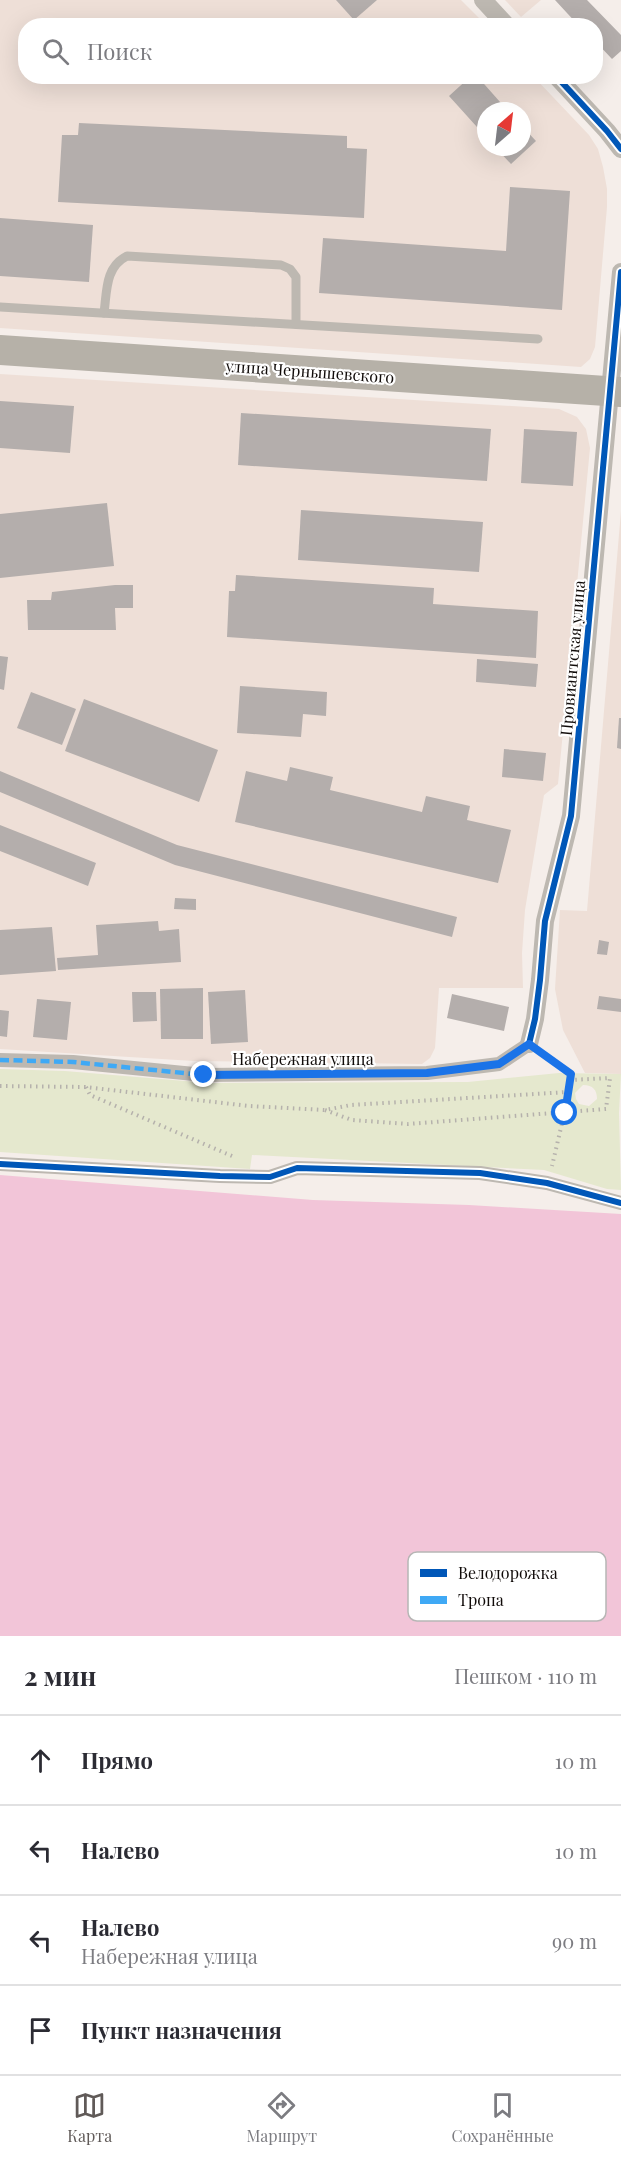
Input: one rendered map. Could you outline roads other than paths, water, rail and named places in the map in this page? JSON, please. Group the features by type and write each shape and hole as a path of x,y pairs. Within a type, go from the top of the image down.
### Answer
{"main road":[{"name":"улица Чернышевского","path":"0,351 616,391"}],"street":[{"path":"483,0 500,18"},
{"path":"563,84 621,149"},
{"name":"Провиантская улица","path":"529,1044 535,1019 545,921 571,816 616,391 621,272"},
{"name":"Набережная улица","path":"0,1060 73,1062 204,1075 427,1073 499,1064 529,1044"},
{"path":"0,1164 270,1177 297,1168 469,1173 548,1183 621,1203"}],"lane":[{"path":"104,313 110,272 117,261 127,256 269,264 281,265 290,269 296,277 296,324"},
{"path":"0,307 538,339"}]}
